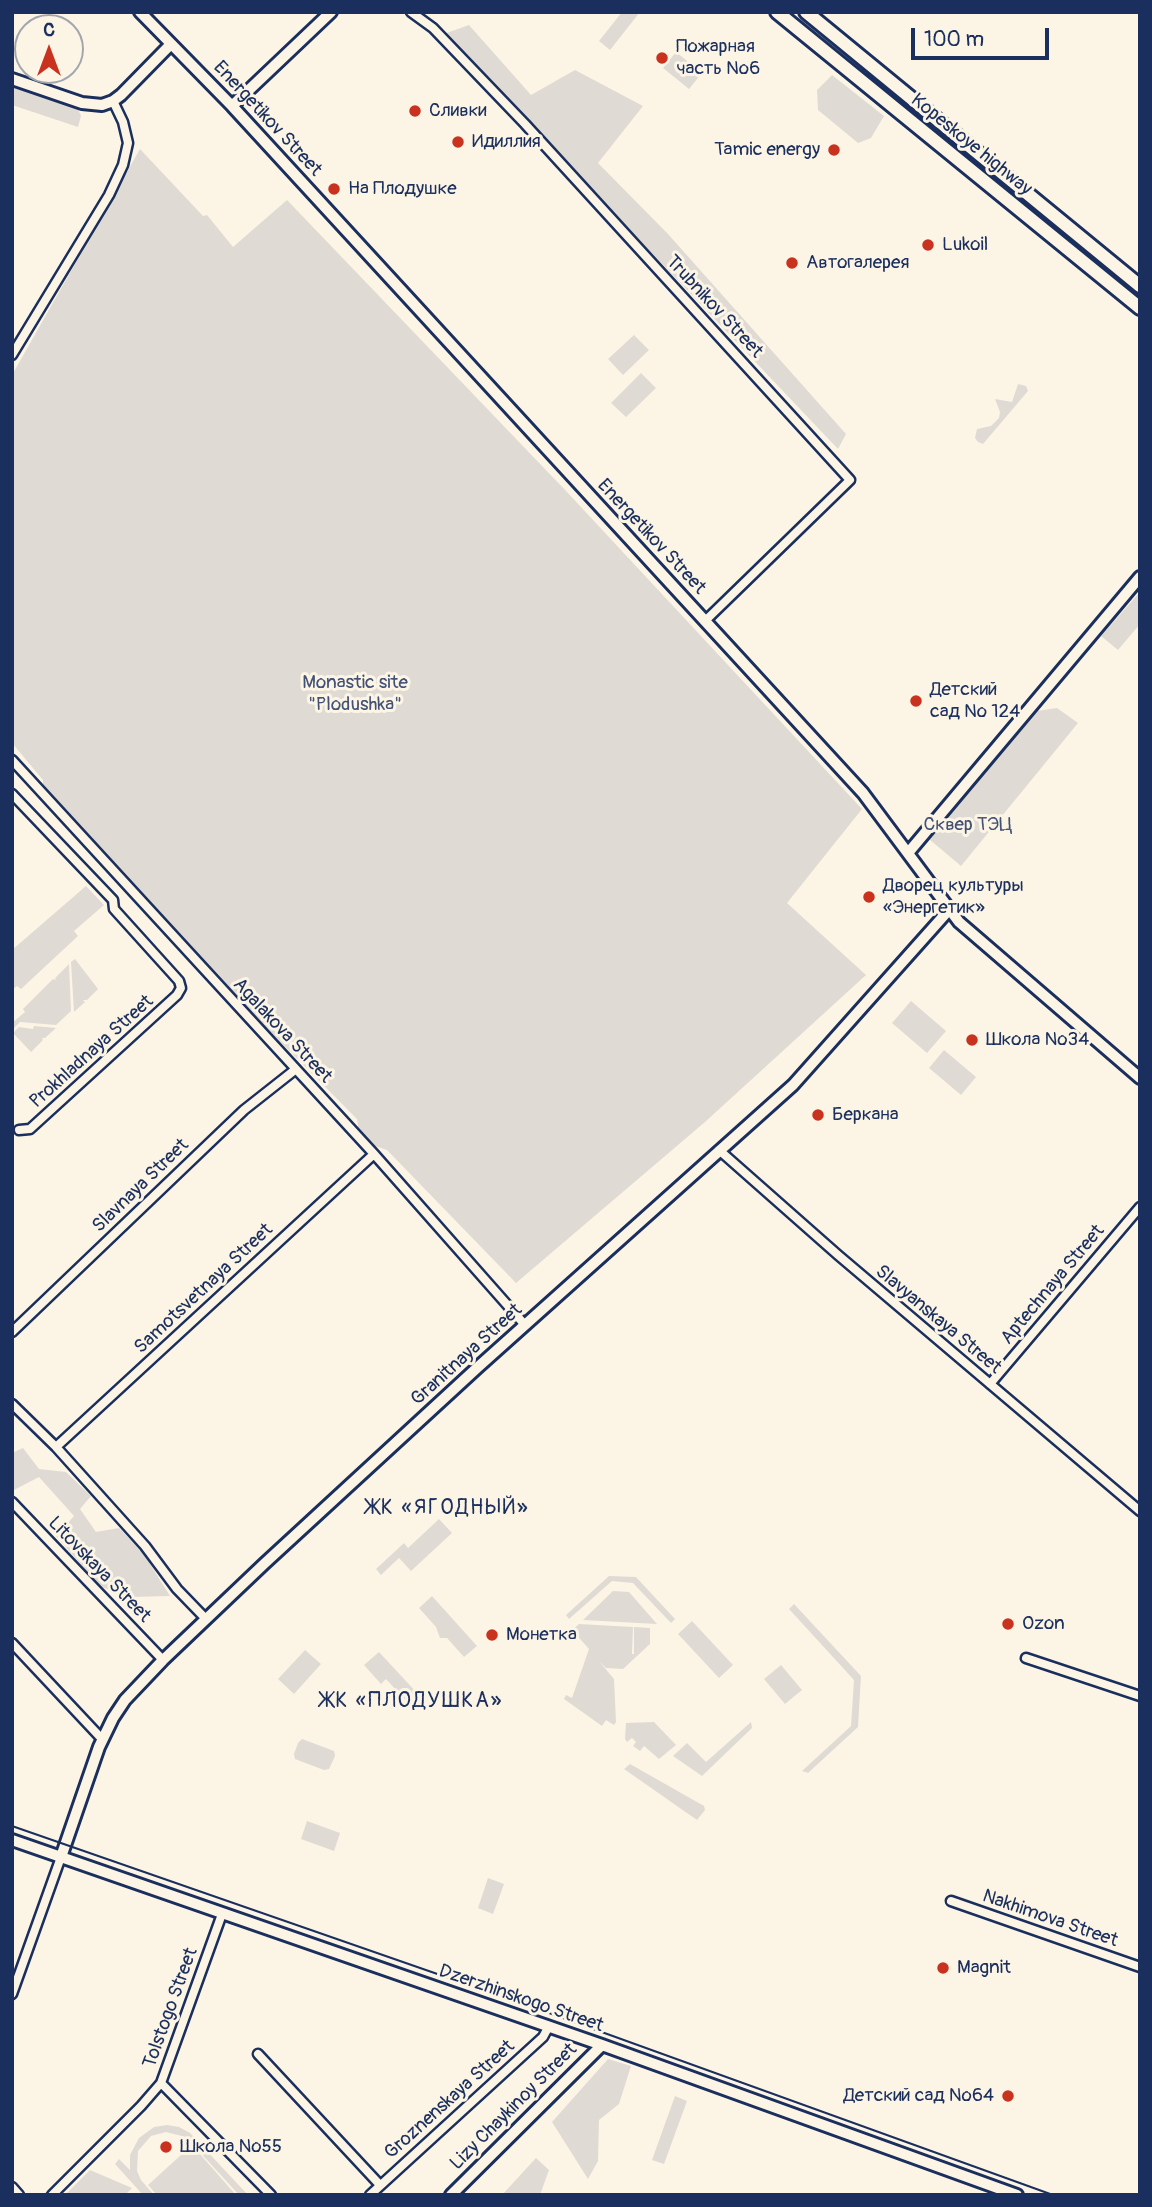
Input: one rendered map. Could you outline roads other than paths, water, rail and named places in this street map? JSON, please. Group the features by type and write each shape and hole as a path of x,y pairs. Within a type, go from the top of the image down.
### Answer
{"main road":[{"name":"Kopeskoye highway","path":"777,12 1140,308"},
{"name":"Kopeskoye highway","path":"811,17 1140,286"},
{"path":"805,36 811,17"}],"street":[{"name":"Energetikov Street","path":"140,12 232,106 863,793 948,911 1140,1078"},
{"path":"232,106 331,12"},
{"name":"Trubnikov Street","path":"411,12 433,28 525,124 850,480 705,621"},
{"path":"12,79 93,106 113,102 171,44"},
{"path":"12,355 110,195 123,166 128,143 124,122 113,102"},
{"path":"908,853 1140,577"},
{"name":"Agalakova Street","path":"14,765 374,1154 525,1325"},
{"name":"Prokhladnaya Street","path":"12,794 113,900 114,909 179,981 181,988 168,1004 30,1129 19,1130"},
{"name":"Granitnaya Street","path":"61,1857 102,1739 125,1700 206,1619 525,1325 793,1085 948,911"},
{"name":"Slavnaya Street","path":"12,1332 244,1110 296,1069"},
{"name":"Slavyanskaya Street","path":"719,1150 838,1255 1140,1511"},
{"name":"Samotsvetnaya Street","path":"55,1447 374,1154"},
{"name":"Aptechnaya Street","path":"990,1384 1140,1207"},
{"path":"12,1404 145,1546 177,1589 206,1619"},
{"name":"Litovskaya Street","path":"12,1502 163,1660"},
{"path":"12,1643 102,1739"},
{"path":"1026,1658 1140,1696"},
{"name":"Dzerzhinskogo Street","path":"12,1840 549,2026 1017,2195"},
{"path":"12,1994 61,1857"},
{"name":"Nakhimova Street","path":"951,1901 1140,1967"},
{"name":"Tolstogo Street","path":"52,2195 162,2083 222,1914"},
{"name":"Groznenskaya Street","path":"370,2195 543,2037 549,2026"},
{"name":"Lizy Chaykinoy Street","path":"451,2195 602,2045"},
{"path":"258,2054 380,2185"},
{"path":"162,2083 271,2195"},
{"path":"12,2187 19,2195"}],"tram line":[{"path":"12,1826 538,2009 1053,2195"}],"place":[{"name":"Пожарная часть №6","path":"662,58"},
{"name":"Сливки","path":"415,111"},
{"name":"Идиллия","path":"458,142"},
{"name":"Tamic energy","path":"834,150"},
{"name":"На Плодушке","path":"334,189"},
{"name":"Lukoil","path":"928,245"},
{"name":"Автогалерея","path":"792,263"},
{"name":"Детский сад № 124","path":"916,701"},
{"name":"Дворец культуры «Энергетик»","path":"869,897"},
{"name":"Школа №34","path":"972,1040"},
{"name":"Беркана","path":"818,1115"},
{"name":"Ozon","path":"1008,1624"},
{"name":"Монетка","path":"492,1635"},
{"name":"Magnit","path":"943,1968"},
{"name":"Детский сад №64","path":"1008,2096"},
{"name":"Школа №55","path":"166,2147"}],"district":[{"name":"ЖК «ЯГОДНЫЙ»","path":"448,1509"},
{"name":"ЖК «ПЛОДУШКА»","path":"412,1702"}],"park label":[{"name":"Monastic site \"Plodushka\"","path":"355,694"},
{"name":"Сквер ТЭЦ","path":"968,825"}]}
